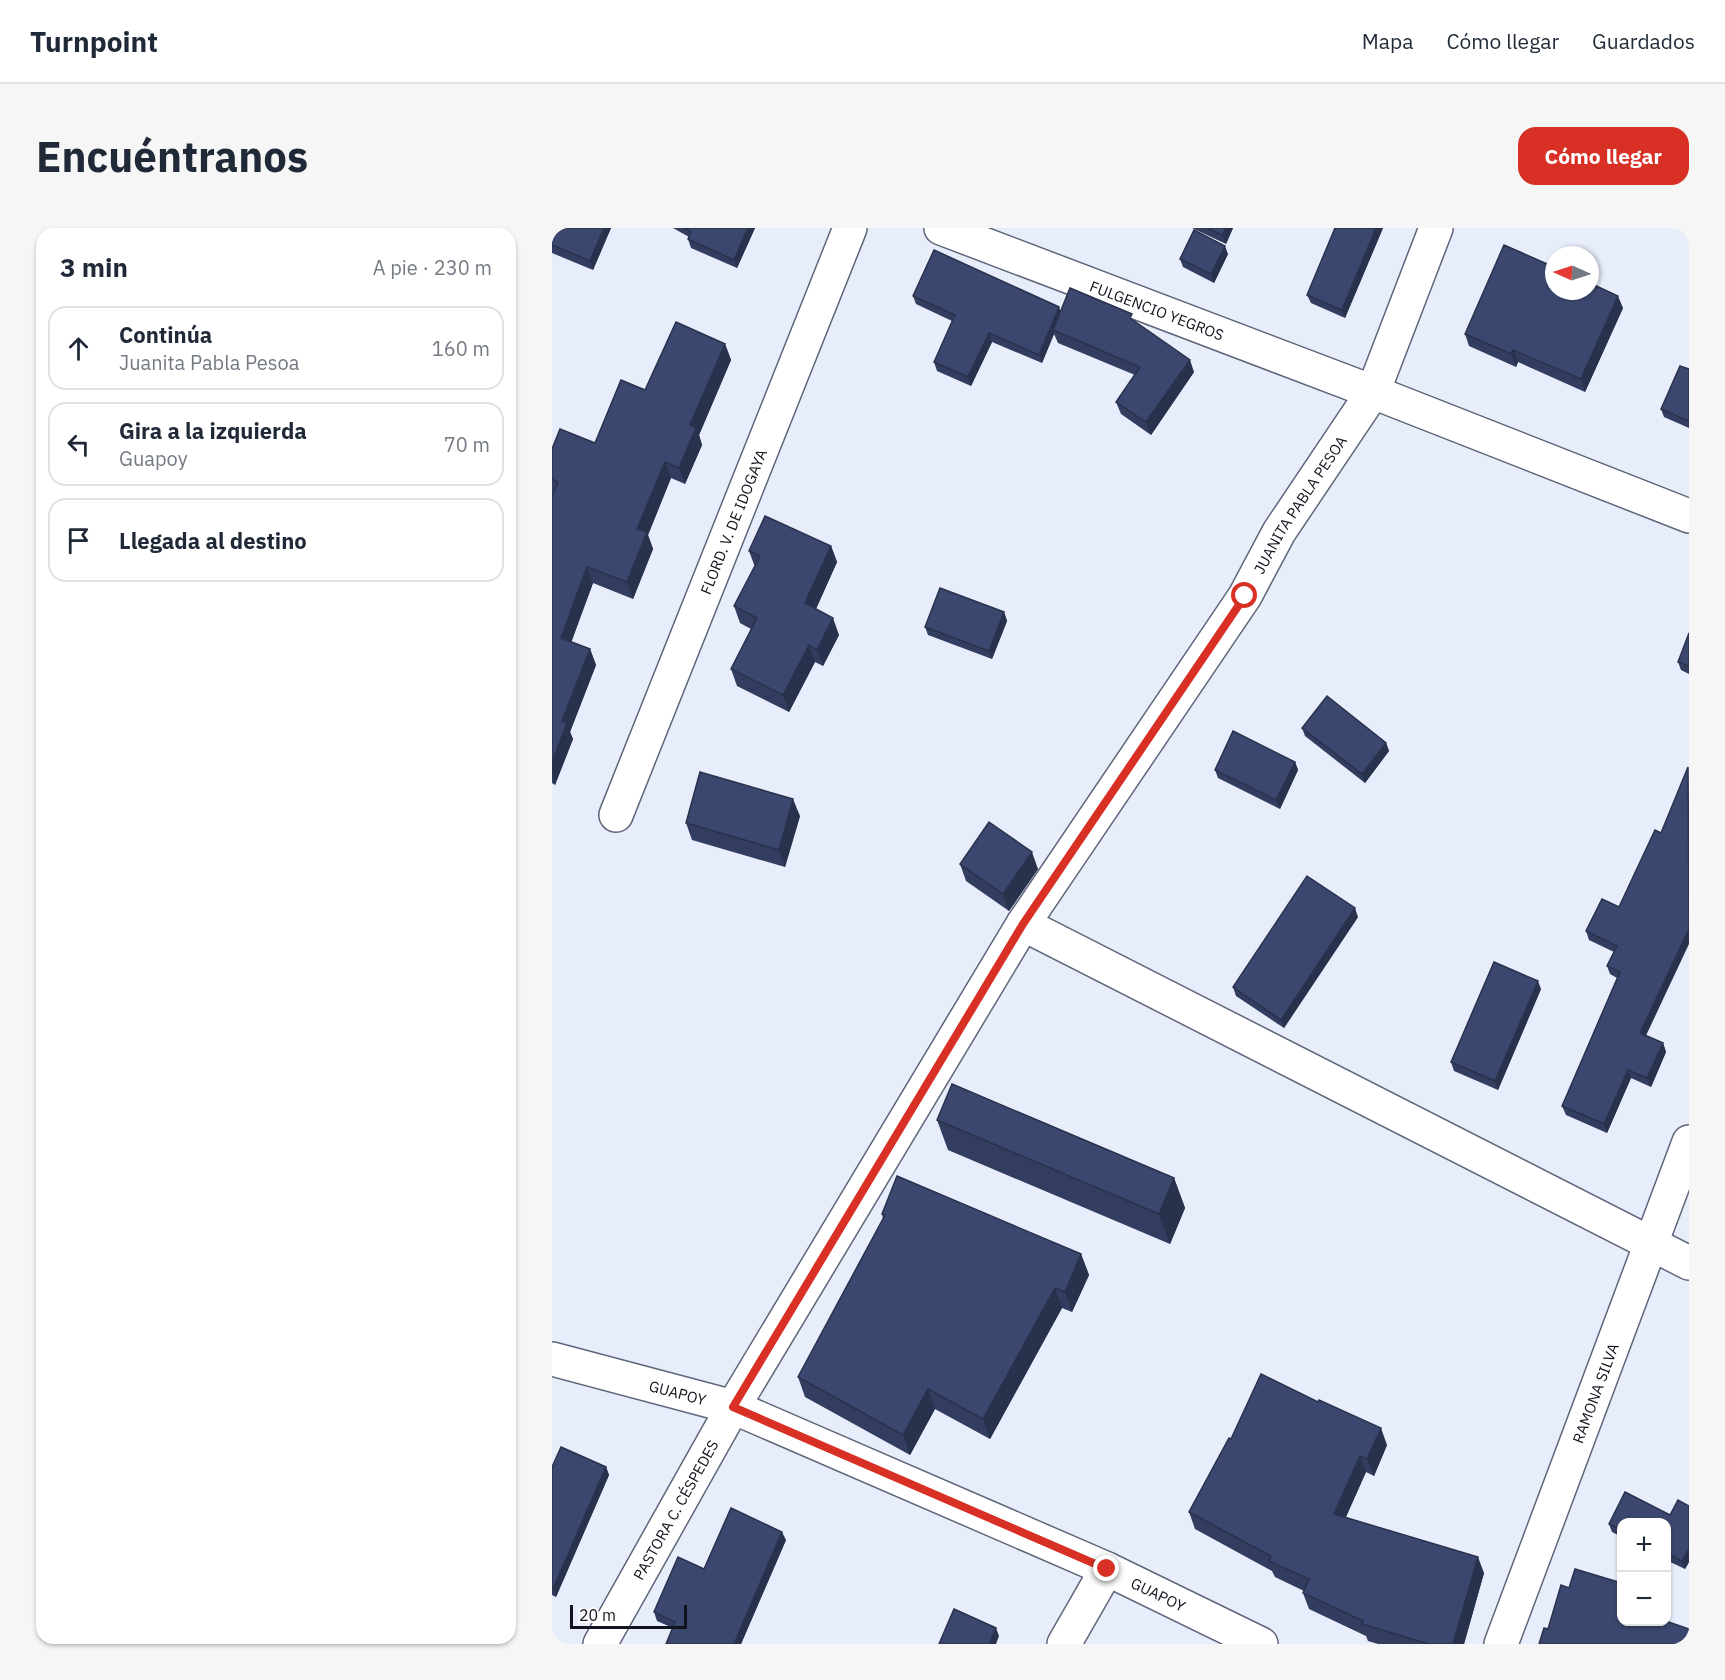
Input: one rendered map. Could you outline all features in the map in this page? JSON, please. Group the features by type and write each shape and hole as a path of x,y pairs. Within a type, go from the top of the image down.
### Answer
{"street":[{"name":"FLORD. V. DE IDOGAYA","path":"616,815 850,228"},
{"name":"FULGENCIO YEGROS","path":"941,228 1373,392 1689,516"},
{"name":"JUANITA PABLA PESOA","path":"733,1407 1023,924 1245,596 1279,532 1373,392 1436,228"},
{"path":"1023,924 1689,1263"},
{"name":"RAMONA SILVA","path":"1501,1644 1689,1142"},
{"name":"GUAPOY","path":"552,1359 733,1407 1107,1569 1261,1644"},
{"name":"PASTORA C. CÉSPEDES","path":"600,1644 733,1407"},
{"path":"1064,1644 1107,1569"}],"building":[{"path":"552,228 604,228 590,261 552,245"},
{"path":"685,228 748,228 734,260 688,239 691,232"},
{"path":"1207,228 1226,228 1222,235"},
{"path":"1335,228 1376,228 1342,310 1307,295"},
{"path":"1194,230 1225,246 1211,274 1180,259"},
{"path":"1504,245 1545,263 1545,300 1599,300 1599,287 1618,296 1581,379 1513,350 1511,354 1465,334"},
{"path":"934,250 1059,307 1039,355 989,333 968,377 934,362 955,315 913,296"},
{"path":"1070,288 1132,314 1130,318 1190,360 1146,422 1116,402 1140,367 1053,330"},
{"path":"676,322 725,344 690,425 696,428 679,468 665,462 637,529 647,532 627,582 587,567 561,638 590,649 562,721 567,723 552,762 552,496 558,482 552,479 552,449 560,429 595,443 621,380 645,390"},
{"path":"1680,366 1689,369 1689,421 1661,409"},
{"path":"765,516 831,546 805,603 833,618 817,650 809,645 783,695 731,669 757,618 734,606 760,556 749,551"},
{"path":"940,588 1004,612 989,651 925,627"},
{"path":"1689,633 1689,666 1678,662"},
{"path":"1327,696 1386,743 1362,774 1302,728"},
{"path":"1233,731 1295,762 1276,800 1215,770"},
{"path":"1688,767 1689,929 1640,1033 1663,1043 1647,1078 1628,1070 1604,1124 1562,1106 1620,972 1607,966 1617,946 1586,931 1602,899 1619,907 1655,830 1661,833"},
{"path":"700,772 793,799 779,850 686,823"},
{"path":"989,822 1032,852 1003,894 960,864"},
{"path":"1307,876 1355,908 1281,1020 1233,987"},
{"path":"1494,962 1538,981 1495,1081 1451,1062"},
{"path":"952,1084 1174,1178 1159,1214 937,1120"},
{"path":"897,1176 1081,1254 1065,1292 1055,1288 983,1419 928,1389 903,1435 798,1377 885,1215 882,1214"},
{"path":"1261,1374 1318,1402 1319,1400 1381,1428 1367,1459 1360,1456 1334,1514 1478,1557 1453,1644 1429,1644 1362,1624 1363,1621 1303,1593 1309,1579 1269,1561 1271,1556 1189,1512 1229,1438 1231,1439"},
{"path":"561,1447 606,1467 553,1589 552,1467"},
{"path":"1625,1492 1670,1515 1678,1500 1689,1506 1689,1548 1682,1561 1671,1556 1671,1518 1617,1518 1617,1528 1609,1524"},
{"path":"731,1508 782,1532 734,1644 666,1644 675,1622 654,1612 678,1557 704,1569"},
{"path":"1575,1569 1617,1582 1617,1626 1671,1626 1671,1623 1689,1629 1689,1644 1539,1644 1544,1628 1548,1629 1561,1585 1569,1588"},
{"path":"954,1609 996,1628 989,1644 939,1644"}],"route":[{"path":"1107,1569 733,1407 1023,924 1245,596"}]}
